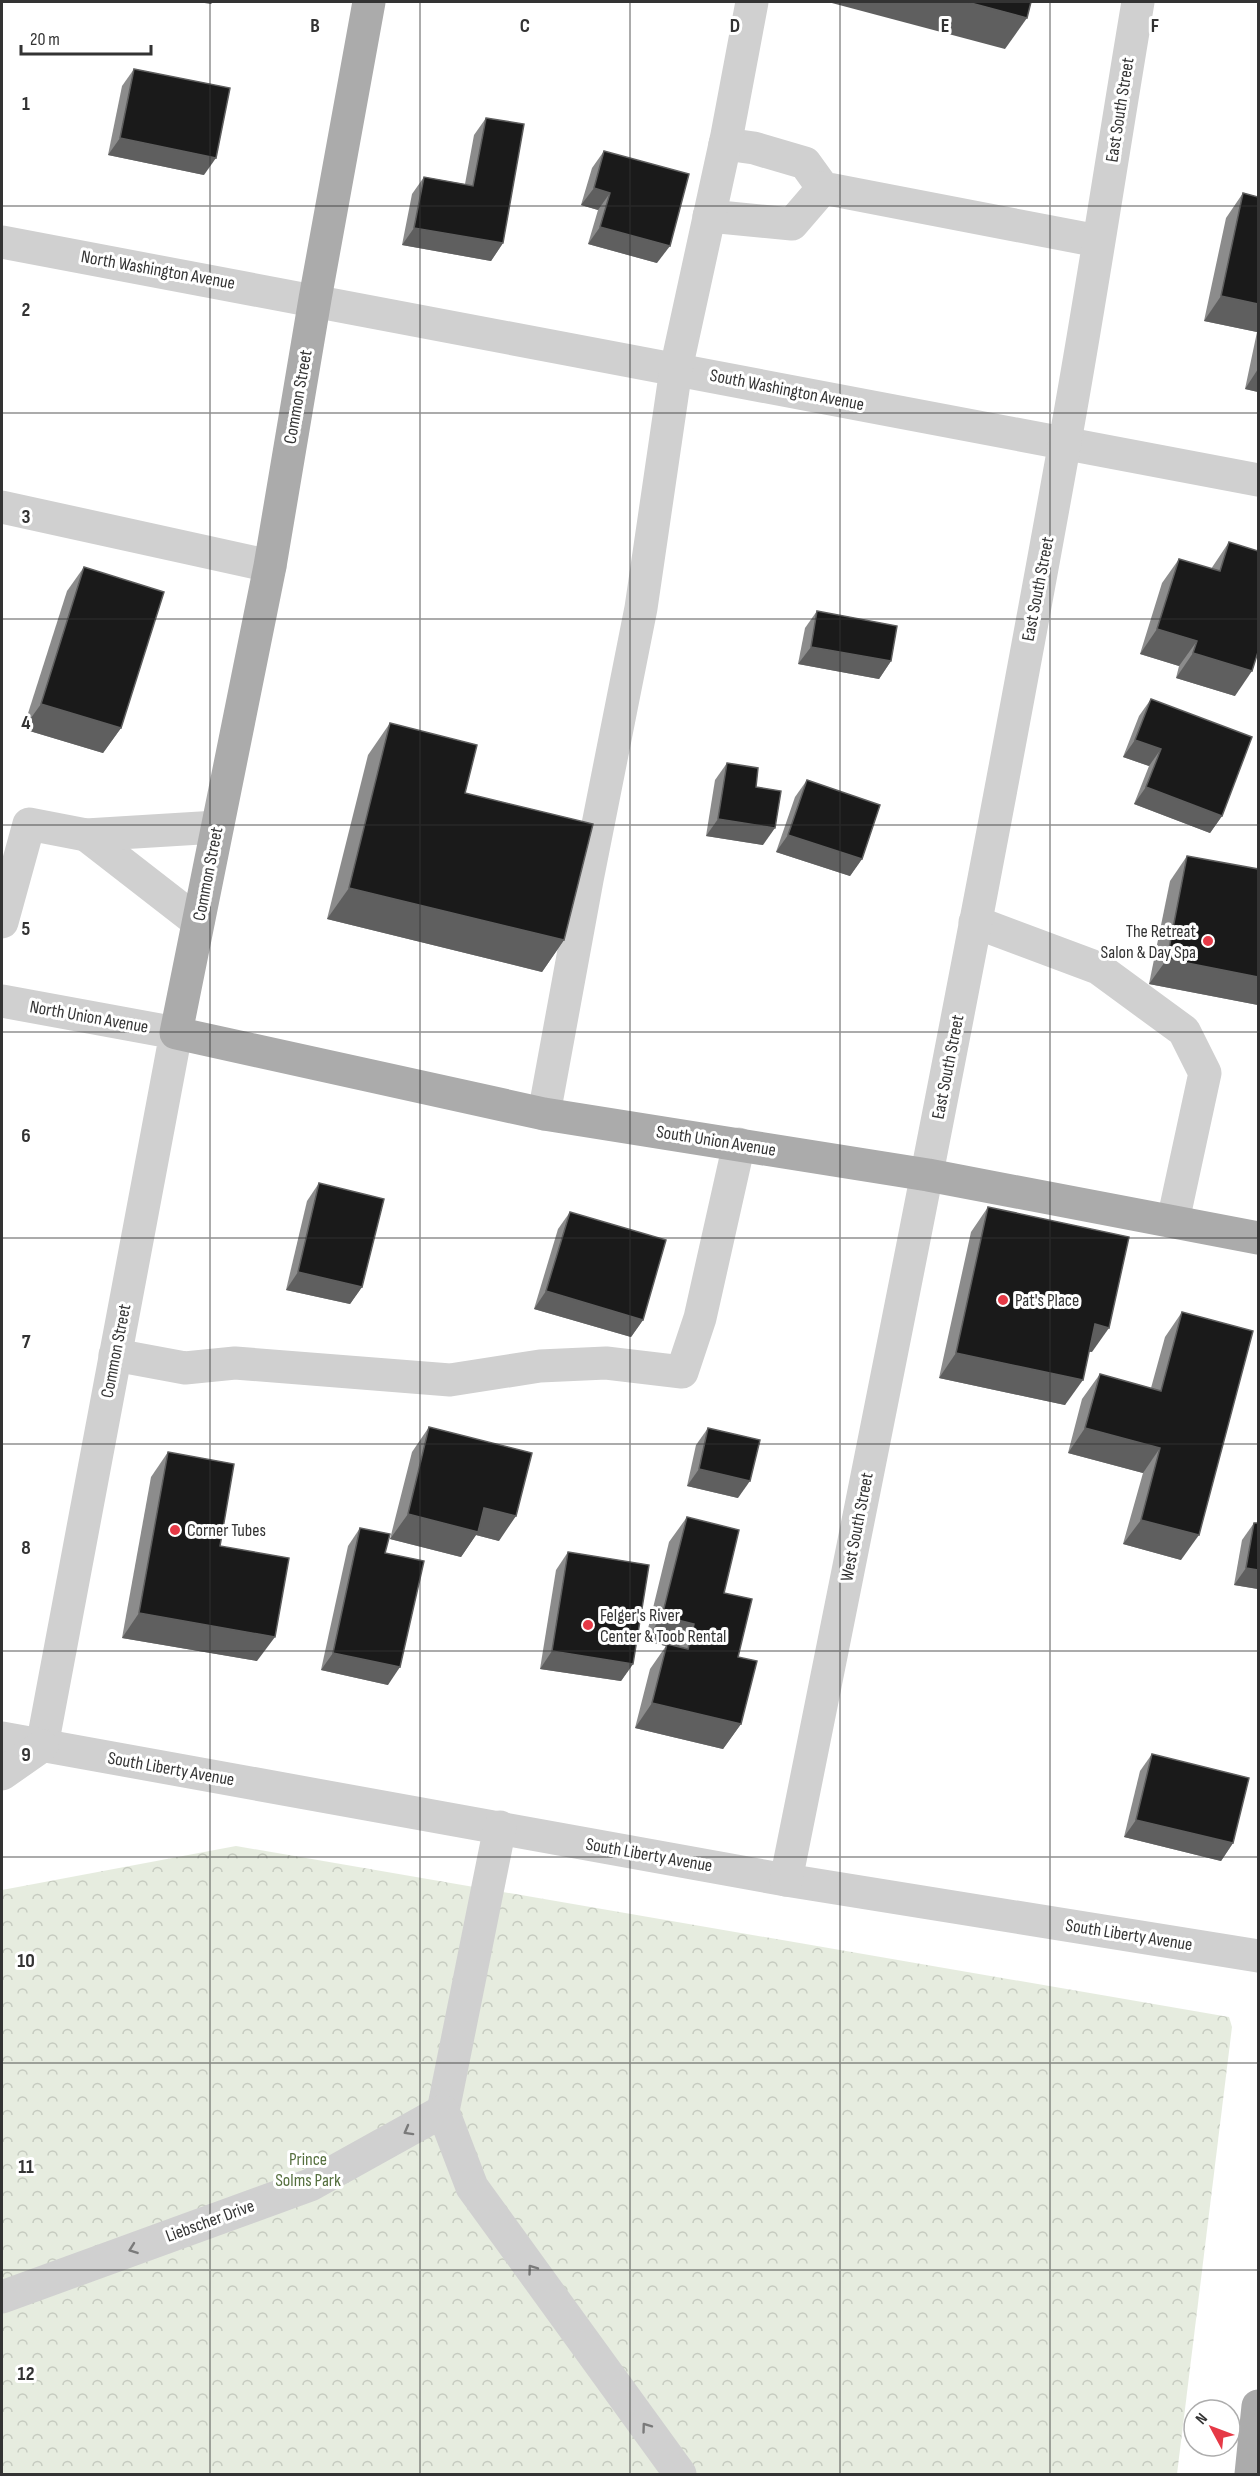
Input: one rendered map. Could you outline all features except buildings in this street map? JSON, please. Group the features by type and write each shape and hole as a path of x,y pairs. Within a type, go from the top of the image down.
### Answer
{"main road":[{"name":"Common Street","path":"176,1033 270,566 315,299 369,2"},
{"name":"South Union Avenue","path":"176,1033 544,1114 928,1174 1258,1238"},
{"path":"1251,2475 1258,2406"}],"street":[{"path":"544,1114 587,880 641,608 676,369 725,144 752,2"},
{"name":"East South Street","path":"928,1174 1065,443 1138,2"},
{"path":"725,144 754,148 805,163 823,188 1098,241"},
{"path":"709,216 736,221 792,224 823,188"},
{"name":"North Washington Avenue","path":"2,242 315,299"},
{"name":"South Washington Avenue","path":"315,299 1258,480"},
{"path":"2,507 270,566"},
{"path":"2,914 29,824 86,835 217,827"},
{"path":"86,835 198,922"},
{"path":"975,922 1098,968 1184,1031 1205,1073 1173,1221"},
{"name":"North Union Avenue","path":"2,1001 176,1033"},
{"name":"Common Street","path":"42,1746 176,1033"},
{"path":"115,1355 185,1368 235,1363 450,1380 540,1366 606,1364 682,1372 700,1318 740,1144"},
{"name":"West South Street","path":"786,1880 928,1174"},
{"name":"South Liberty Avenue","path":"2,1738 786,1880 1258,1956"},
{"path":"2,1774 42,1746"},
{"path":"500,1827 443,2111 472,2187 680,2475"},
{"name":"Liebscher Drive","path":"2,2297 310,2185 443,2111"}],"green space":[{"name":"Prince Solms Park","path":"236,1846 1229,2017 1232,2027 1186,2398 1182,2398 1182,2433 1177,2474 2,2474 2,1890"}],"place":[{"name":"The Retreat Salon & Day Spa","path":"1208,941"},
{"name":"Pat's Place","path":"1003,1300"},
{"name":"Corner Tubes","path":"175,1530"},
{"name":"Felger's River Center & Toob Rental","path":"588,1625"}]}
